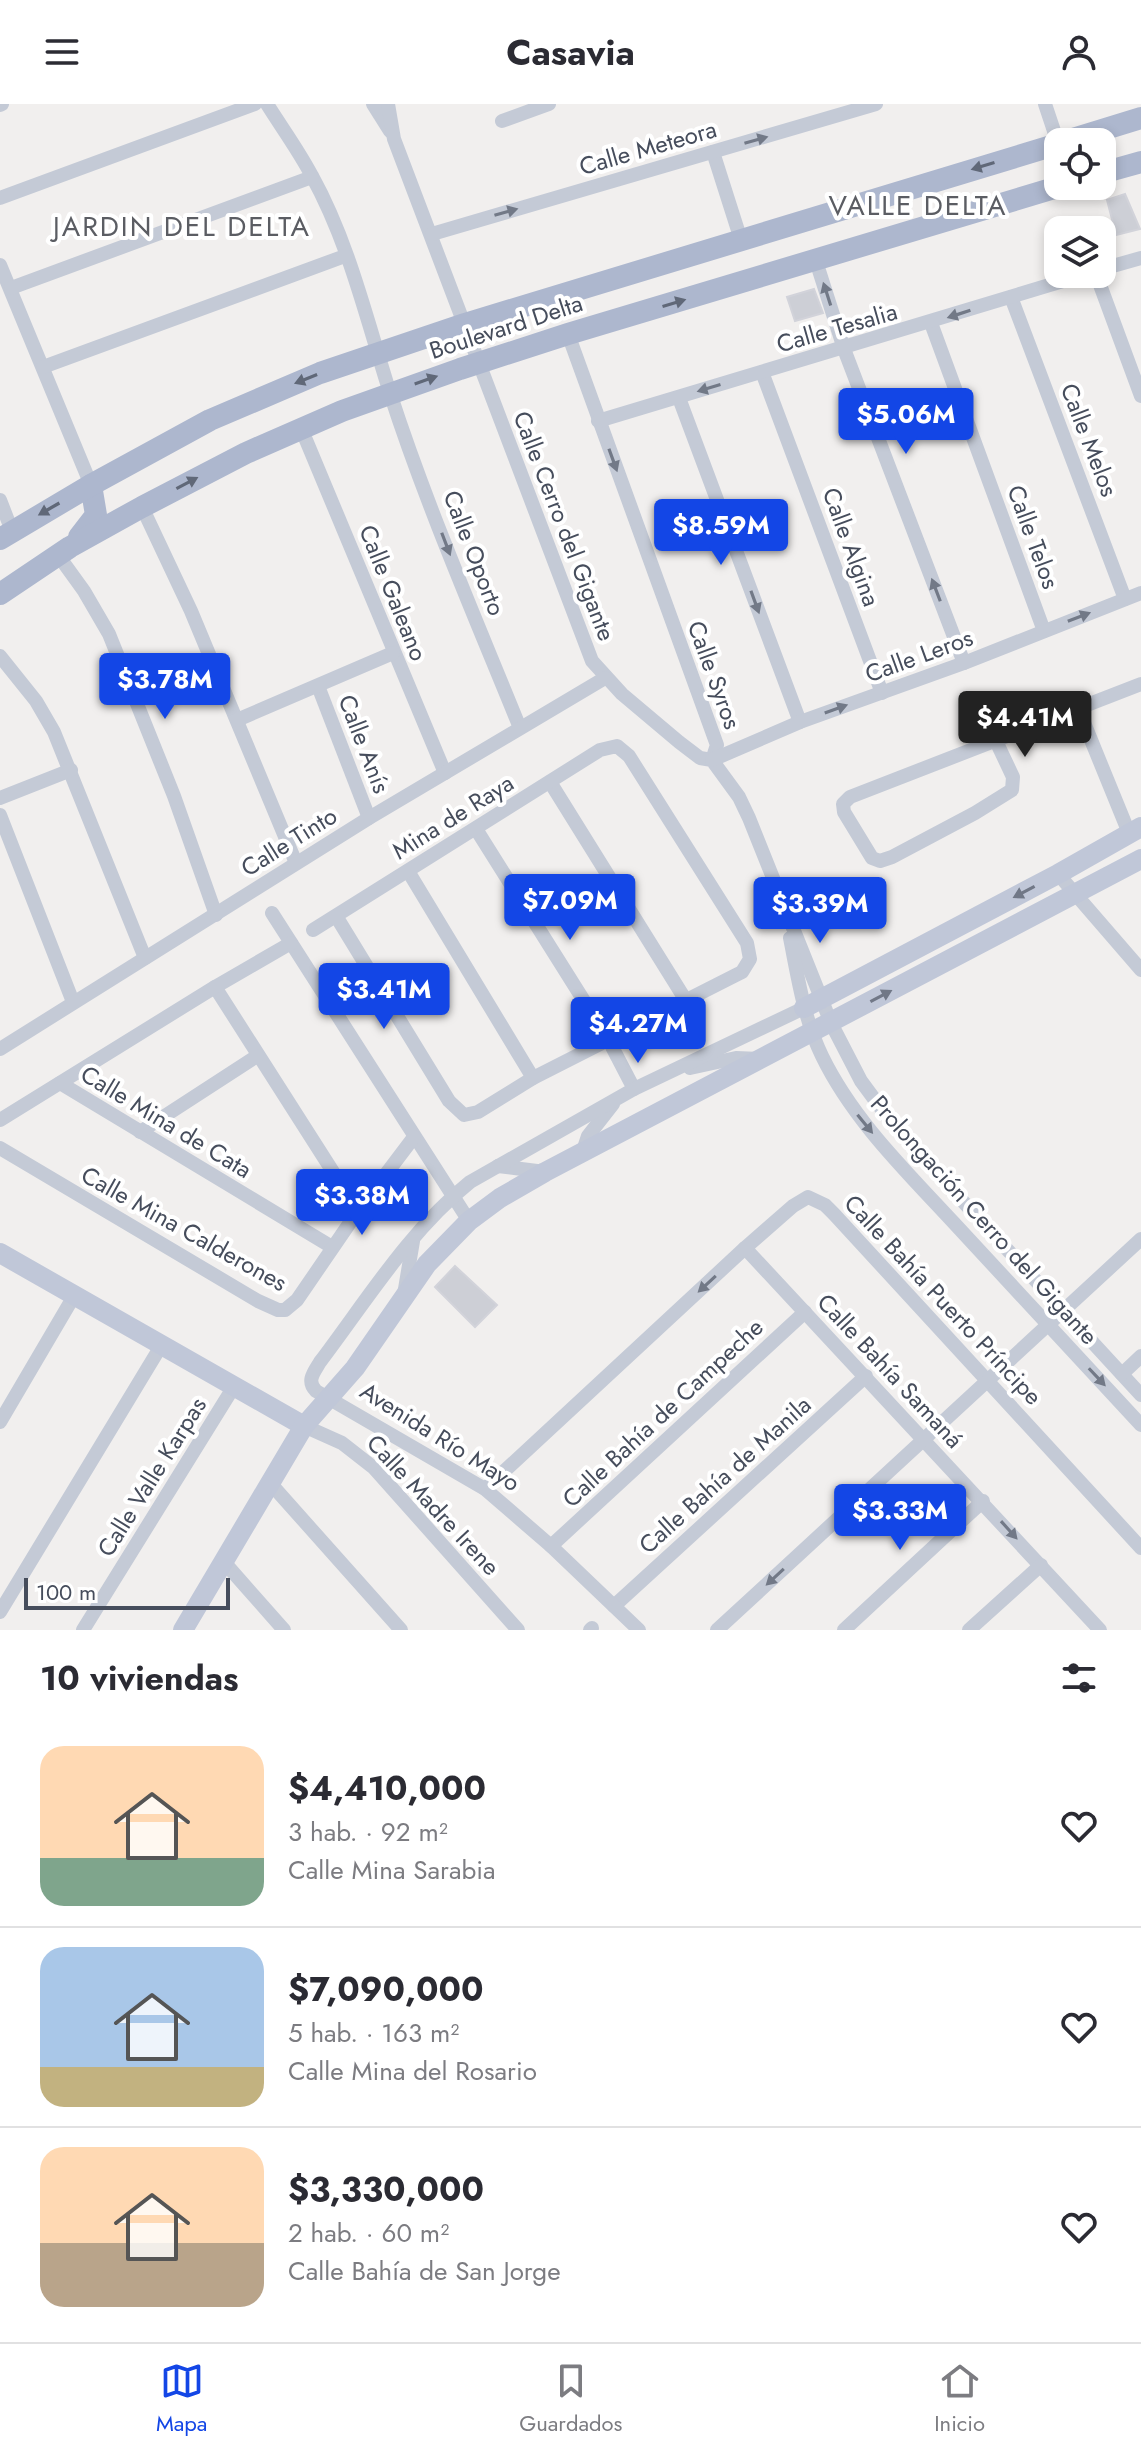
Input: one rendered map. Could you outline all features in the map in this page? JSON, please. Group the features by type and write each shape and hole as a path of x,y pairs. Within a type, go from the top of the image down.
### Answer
{"main road":[{"name":"Boulevard Delta","path":"1109,128 1141,118"},
{"path":"1116,169 1141,162 1141,143"},
{"name":"Boulevard Delta","path":"4,535 210,420 320,373 465,324 1044,148"},
{"name":"Boulevard Delta","path":"0,594 64,551 246,453 390,393 568,334 1044,191"},
{"path":"64,551 96,515 91,485"}],"street":[{"path":"0,198 255,104"},
{"name":"Calle Oporto","path":"267,104 312,177 345,256 390,393 445,543 520,728"},
{"path":"373,104 394,139"},
{"name":"Calle Cerro del Gigante","path":"388,104 394,139 592,661 605,678 700,758 712,760 739,797 783,906 813,1003 812,1032"},
{"name":"Calle Meteora","path":"432,234 876,104"},
{"path":"1045,104 1054,128"},
{"path":"502,121 542,105"},
{"path":"713,152 741,240"},
{"path":"11,288 312,177"},
{"path":"43,367 345,256"},
{"path":"1116,265 1141,258"},
{"path":"816,261 844,349 964,663"},
{"path":"0,265 91,485"},
{"name":"Calle Tesalia","path":"598,421 1044,287"},
{"path":"1101,288 1141,396"},
{"name":"Calle Melos","path":"1011,297 1125,599"},
{"name":"Calle Telos","path":"931,323 1044,631"},
{"name":"Calle Syros","path":"568,334 717,745 712,760"},
{"name":"Calle Algina","path":"762,372 882,693"},
{"path":"679,398 800,722"},
{"name":"Calle Galeano","path":"301,428 445,773"},
{"path":"0,500 4,535"},
{"path":"142,507 191,611 296,863"},
{"path":"64,551 109,634 131,683 216,915"},
{"name":"Calle Leros","path":"712,760 800,722 964,663 1141,593"},
{"path":"237,720 393,653"},
{"path":"0,656 36,701 54,732 145,958"},
{"name":"Calle Tinto","path":"1,1044 216,915 369,818 605,678"},
{"path":"996,741 1013,777 1012,790 892,857 880,861 872,858 844,812 845,801 855,795 1141,684"},
{"name":"Calle Anís","path":"318,686 369,818"},
{"path":"323,1395 311,1383 313,1373 414,1237 452,1196 494,1166 627,1092 813,1003 1135,830 1078,708"},
{"name":"Mina de Raya","path":"313,930 606,747 617,746 629,756 747,943 750,959 742,972 685,999"},
{"path":"0,798 71,770"},
{"path":"336,916 449,1101 464,1115 478,1112 533,1078 685,999 550,782"},
{"path":"0,815 73,1002"},
{"path":"476,829 608,1039 627,1092"},
{"path":"183,1630 323,1395 355,1368 427,1264 469,1221 500,1198 545,1172 1141,859"},
{"path":"408,871 533,1078"},
{"path":"1058,874 1141,970"},
{"path":"272,913 469,1221"},
{"path":"0,1120 291,943"},
{"path":"215,987 358,1211"},
{"name":"Calle Cerro del Gigante","path":"813,1003 831,1023"},
{"name":"Prolongación Cerro del Gigante","path":"831,1023 861,1081 892,1123 1141,1395"},
{"name":"Prolongación Cerro del Gigante","path":"812,1032 842,1093 871,1132 1141,1425"},
{"path":"140,1132 257,1056"},
{"path":"670,1071 736,1058 760,1059"},
{"name":"Calle Mina de Cata","path":"60,1083 332,1247"},
{"path":"582,1154 594,1127 627,1092"},
{"name":"Calle Mina Calderones","path":"0,1148 278,1310 285,1310 297,1300 332,1247 414,1137"},
{"path":"494,1166 545,1172"},
{"name":"Calle Bahía Puerto Príncipe","path":"485,1489 745,1248 808,1197 816,1199 834,1214 1141,1548"},
{"path":"404,1296 414,1237"},
{"path":"717,1630 1141,1239"},
{"name":"Calle Bahía Samaná","path":"745,1248 983,1501 1098,1629"},
{"path":"0,1253 304,1426"},
{"path":"0,1422 74,1296"},
{"name":"Calle Bahía de Campeche","path":"551,1546 805,1312"},
{"path":"0,1612 161,1346"},
{"path":"1122,1374 1141,1356"},
{"name":"Calle Bahía de Manila","path":"614,1606 866,1376"},
{"name":"Calle Valle Karpas","path":"83,1630 233,1388"},
{"name":"Avenida Río Mayo","path":"323,1395 485,1489 551,1546 639,1630"},
{"name":"Calle Madre Irene","path":"304,1426 342,1443 374,1468 518,1630"},
{"path":"271,1484 401,1630"},
{"path":"844,1630 983,1501"},
{"path":"224,1562 284,1630"},
{"path":"969,1630 1041,1565"}],"building":[{"path":"1125,194 1140,229 1116,235 1116,216 1111,216 1107,200 1116,200 1116,197"},
{"path":"814,289 823,313 795,321 787,297"},
{"path":"455,1266 497,1305 475,1327 435,1287"}],"district":[{"name":"VALLE DELTA","path":"918,205"},
{"name":"JARDIN DEL DELTA","path":"182,226"}]}
